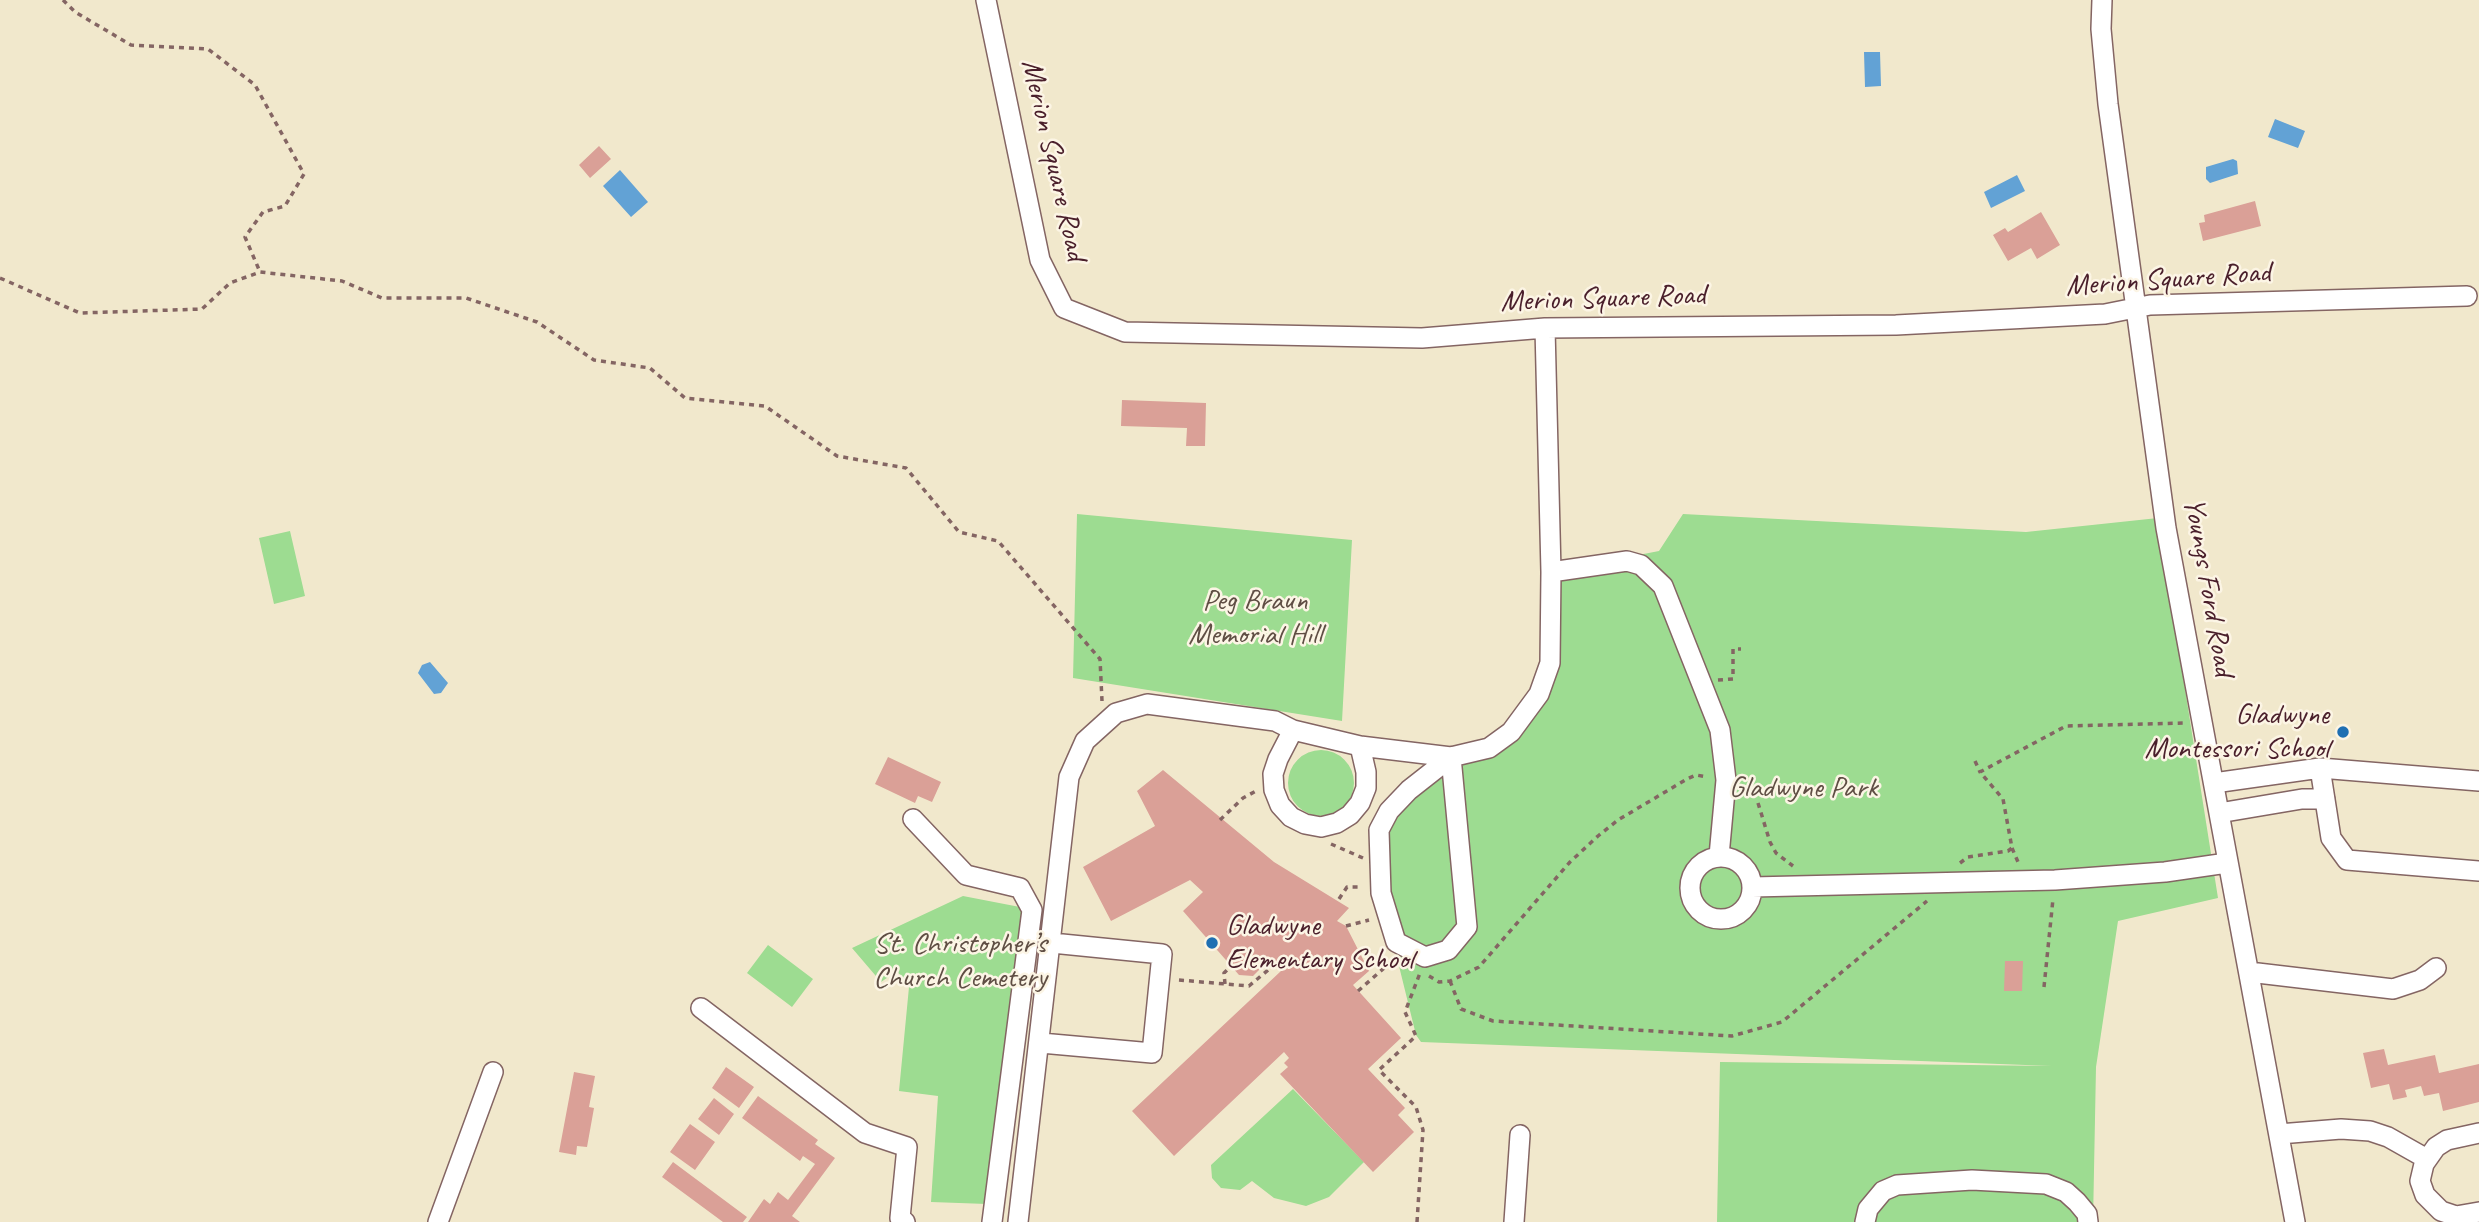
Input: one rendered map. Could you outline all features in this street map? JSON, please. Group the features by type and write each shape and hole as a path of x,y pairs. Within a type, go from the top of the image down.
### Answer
{"street":[{"name":"Merion Square Road","path":"986,0 1040,260 1064,308 1125,332 1422,338 1545,328 1896,326 2105,314 2135,308 2467,296"},
{"name":"Youngs Ford Road","path":"2102,0 2101,29 2108,104 2166,528 2295,1222"},
{"path":"1018,1222 1041,1043 1069,776 1085,741 1116,713 1147,704 1275,721 1293,730 1360,746 1451,757 1489,748 1511,732 1539,694 1550,663 1551,572 1545,328"},
{"path":"1551,572 1627,561 1641,565 1663,586 1720,730 1726,780 1719,856"},
{"path":"1293,730 1273,774 1274,790 1280,805 1291,817 1305,824 1321,827 1337,823 1350,815 1360,803 1366,788 1366,772 1360,746"},
{"path":"1451,757 1467,927 1448,950 1419,967 1396,942 1381,893 1379,830 1389,811 1409,790 1451,757"},
{"path":"2320,768 2331,838 2347,860 2479,871"},
{"path":"2214,783 2320,768 2479,781"},
{"path":"2219,813 2302,799 2325,799"},
{"path":"913,818 966,875 1020,888 1032,910 992,1222"},
{"path":"1719,856 1729,857 1745,868 1752,887 1743,910 1728,918 1710,918 1696,908 1689,892 1692,875 1703,862 1719,856"},
{"path":"1752,887 1949,874 2055,880 2165,872 2227,863"},
{"path":"1041,1043 1152,1054 1162,954 1052,943"},
{"path":"2249,972 2393,989 2420,980 2436,968"},
{"path":"701,1008 865,1133 907,1147 900,1221"},
{"path":"438,1222 493,1072"},
{"path":"2280,1134 2341,1129 2370,1131 2388,1137 2427,1159"},
{"path":"2479,1133 2447,1140 2436,1147 2427,1159 2420,1181 2432,1203 2441,1211 2456,1216 2479,1212"},
{"path":"1514,1222 1520,1135"},
{"path":"1865,1222 1868,1209 1875,1200 1883,1191 1897,1185 1972,1180 2046,1184 2066,1192 2087,1214 2088,1222"}],"path":[{"path":"63,0 75,12 131,45 208,49 255,85 304,174 285,206 263,212 245,237 260,272"},
{"path":"0,278 80,313 202,309 230,283 260,272 342,281 382,298 467,298 537,322 594,360 650,368 685,398 765,406 837,456 906,468 959,532 998,541 1100,659 1104,724"},
{"path":"1733,678 1733,649 1741,649"},
{"path":"1980,772 2066,726 2202,723"},
{"path":"1450,981 1461,1009 1493,1021 1732,1036 1782,1022 1959,864 1968,858 2012,848 2003,799 1982,778 1975,761"},
{"path":"1417,1222 1423,1130 1416,1107 1379,1070 1416,1035 1405,1012 1419,967 1439,982 1450,981 1479,967 1570,862 1618,820 1696,775 1726,780"},
{"path":"1220,820 1243,798 1263,792 1263,783"},
{"path":"1758,803 1776,853 1803,871"},
{"path":"1333,836 1323,840 1366,860 1365,848"},
{"path":"1949,874 1959,864"},
{"path":"2044,987 2055,880"},
{"path":"1339,899 1347,887 1369,886"},
{"path":"1368,910 1371,929"},
{"path":"1346,926 1368,922"},
{"path":"1358,990 1392,961 1387,957"},
{"path":"1159,978 1249,986 1274,965"},
{"path":"1225,984 1224,973 1231,966"}],"green space":[{"name":"Peg Braun Memorial Hill","path":"1077,514 1352,540 1342,721 1073,678"},
{"name":"Gladwyne Park","path":"1683,514 2026,532 2158,518 2218,898 2118,921 2096,1067 2093,1222 1717,1222 1720,1062 2052,1066 1421,1042 1416,1035 1381,893 1389,811 1409,790 1489,748 1539,694 1551,572 1659,551"},
{"path":"290,531 305,596 274,604 259,538"},
{"path":"1321,750 1334,752 1344,760 1352,770 1352,796 1344,806 1334,814 1321,816 1308,814 1298,806 1290,796 1288,783 1290,770 1298,760 1308,752"},
{"name":"St. Christopher’s Church Cemetery","path":"963,896 1025,908 987,1204 931,1202 938,1096 899,1091 909,987 897,971 881,982 852,948"},
{"path":"768,945 813,979 792,1007 747,973"},
{"path":"1293,1089 1364,1162 1329,1197 1306,1206 1274,1198 1252,1181 1240,1190 1221,1188 1212,1178 1211,1165"}],"water":[{"path":"1864,52 1880,52 1881,86 1865,87"},
{"path":"2275,119 2305,131 2298,148 2268,137"},
{"path":"2233,159 2237,161 2238,174 2210,183 2206,179 2206,167"},
{"path":"620,170 648,202 631,217 603,186"},
{"path":"2017,175 2025,191 1991,208 1984,192"},
{"path":"430,662 448,683 441,693 434,694 418,673 422,665"}],"building":[{"path":"599,146 611,159 590,178 579,165"},
{"path":"2255,201 2261,226 2203,241 2199,223 2205,222 2204,215"},
{"path":"2041,212 2060,245 2037,259 2031,248 2008,261 1993,235 2005,228 2008,232"},
{"path":"1122,400 1206,403 1205,446 1186,446 1187,428 1121,426"},
{"path":"888,757 941,782 932,802 918,796 915,803 875,784"},
{"path":"1163,770 1274,862 1349,908 1337,921 1346,926 1369,971 1353,985 1401,1038 1368,1069 1405,1108 1398,1115 1414,1132 1373,1172 1280,1074 1288,1067 1284,1063 1289,1058 1284,1052 1174,1156 1132,1111 1281,971 1269,960 1253,976 1239,975 1183,911 1203,892 1190,880 1111,921 1083,867 1155,826 1137,791"},
{"path":"2005,961 2023,961 2022,991 2004,991"},
{"path":"2384,1049 2388,1065 2435,1055 2439,1073 2479,1064 2479,1102 2443,1111 2439,1093 2424,1096 2421,1086 2405,1090 2407,1097 2393,1100 2389,1084 2371,1088 2363,1053"},
{"path":"726,1067 754,1087 739,1108 712,1088"},
{"path":"574,1072 595,1076 589,1107 594,1108 587,1147 577,1146 576,1155 559,1152"},
{"path":"758,1096 818,1140 815,1144 835,1158 792,1216 800,1222 748,1222 764,1199 770,1204 778,1192 788,1200 815,1164 803,1156 800,1161 742,1118"},
{"path":"714,1098 734,1114 719,1135 698,1119"},
{"path":"690,1124 715,1142 695,1170 670,1152"},
{"path":"673,1162 747,1217 743,1222 723,1222 662,1177"}],"place":[{"name":"Gladwyne Montessori School","path":"2343,732"},
{"name":"Gladwyne Elementary School","path":"1212,943"}]}
